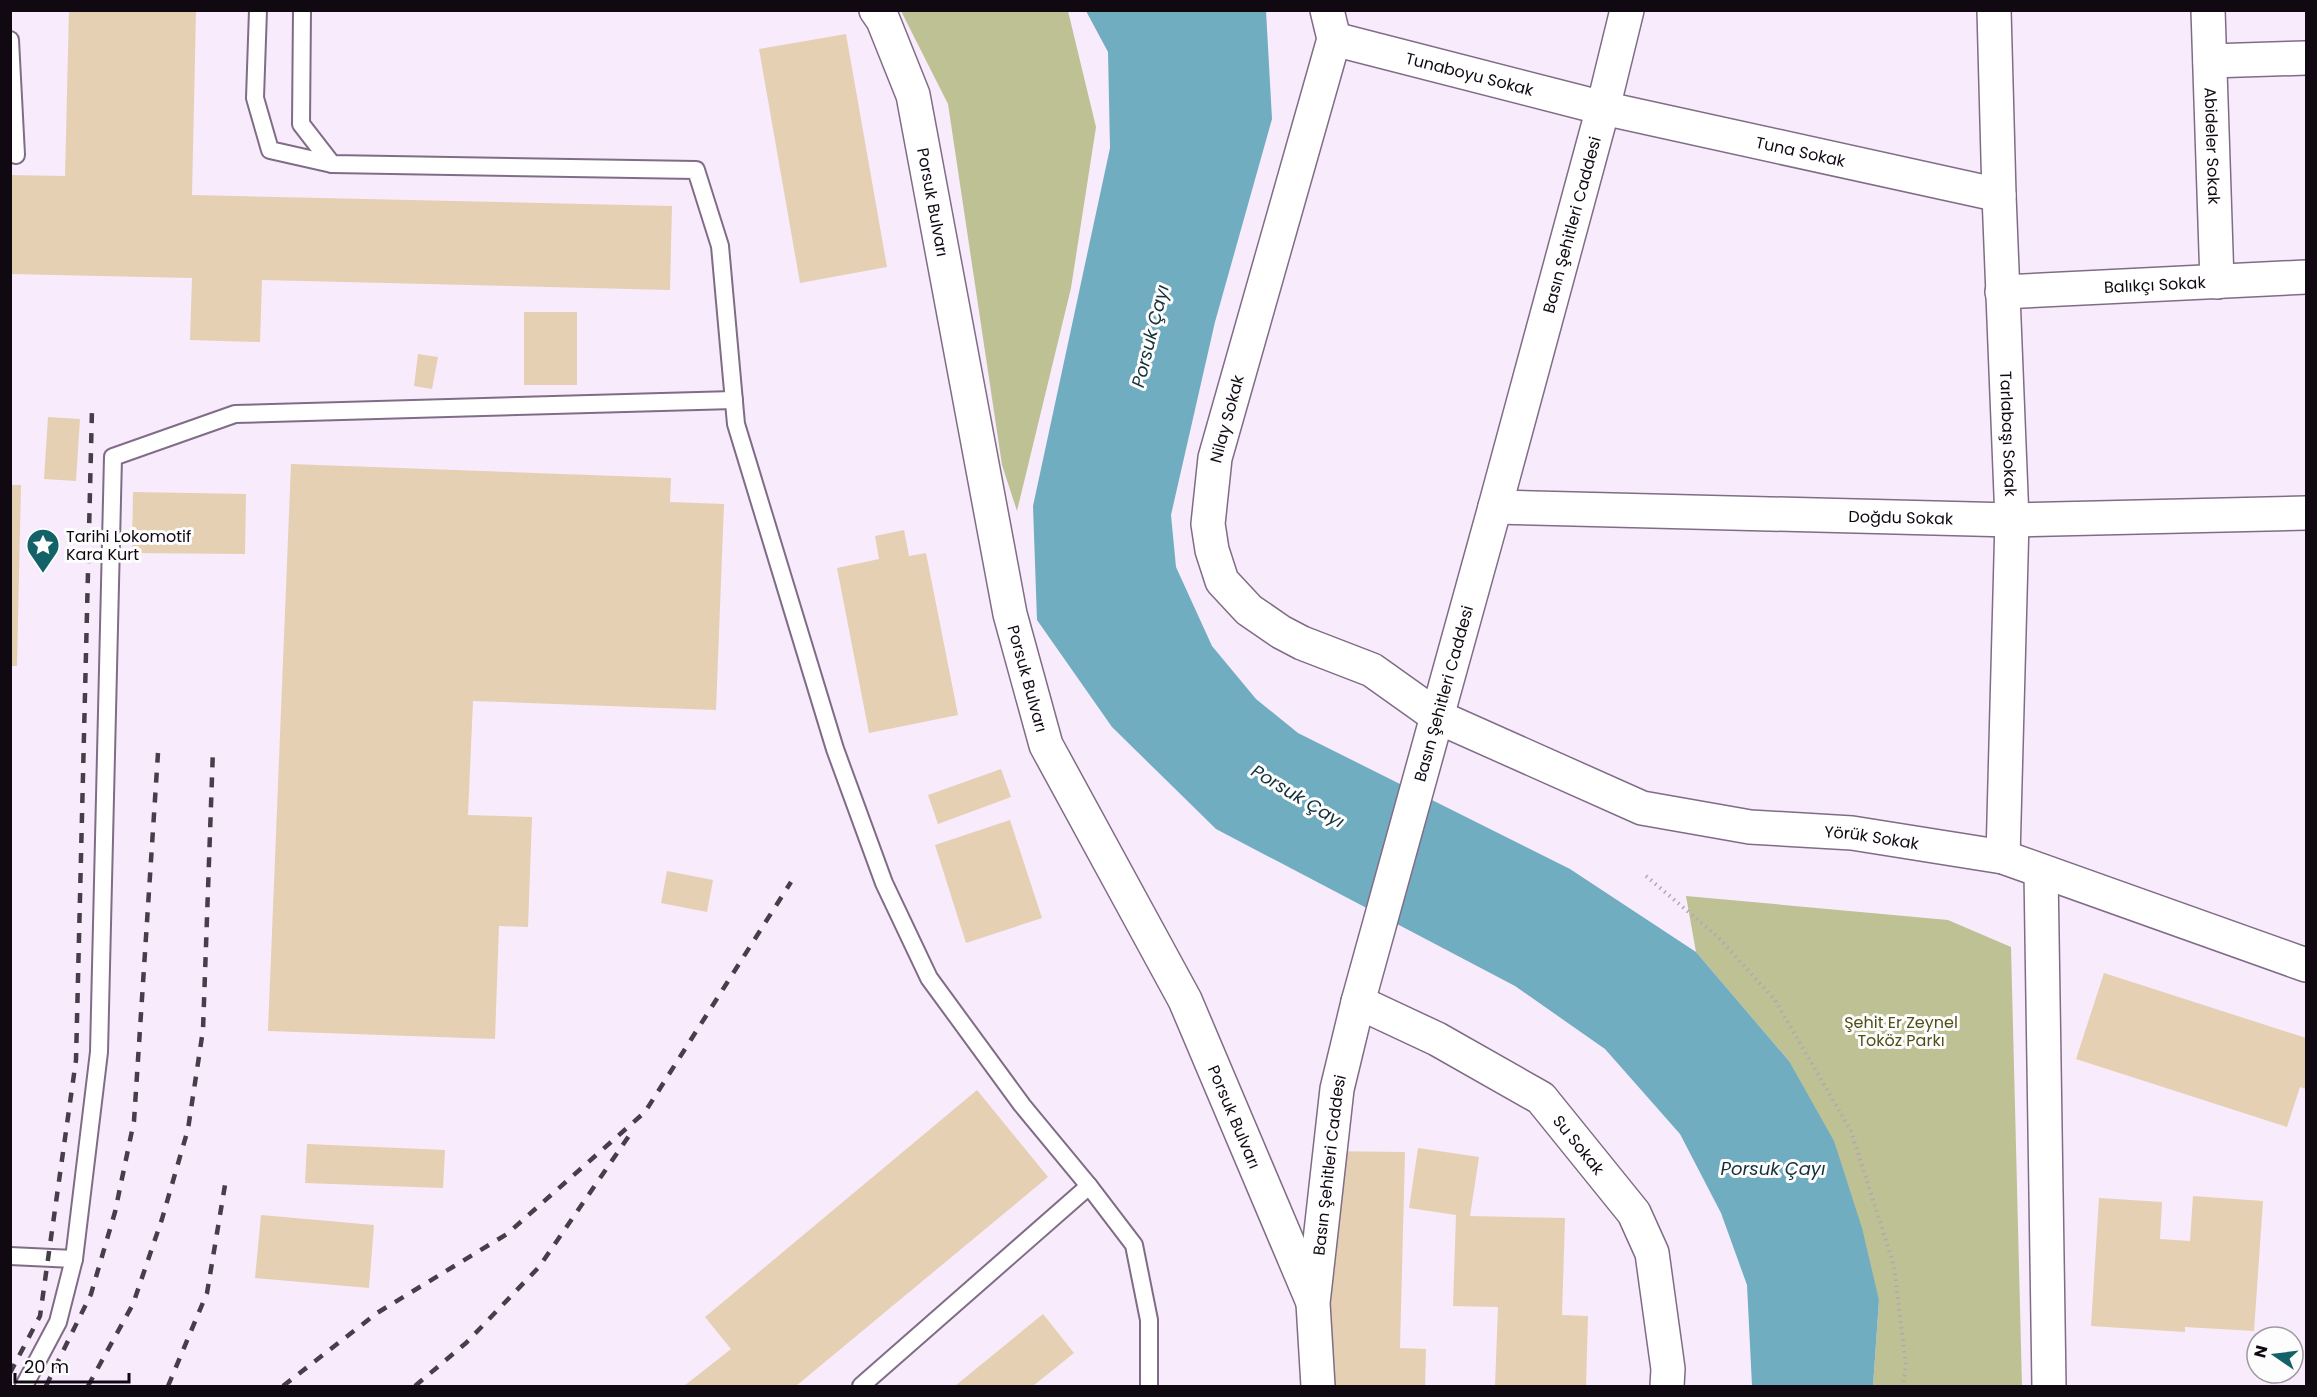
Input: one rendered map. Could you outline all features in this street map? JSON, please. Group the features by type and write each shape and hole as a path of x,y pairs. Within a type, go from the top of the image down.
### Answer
{"street":[{"name":"Porsuk Bulvarı","path":"876,10 883,20 913,95 1010,614 1046,745 1185,1000 1313,1303"},
{"name":"Basın Şehitleri Caddesi","path":"1318,1386 1313,1303 1337,1089 1358,1002 1495,507 1603,108 1627,10"},
{"name":"Tarlabaşı Sokak","path":"1994,10 2002,292 2012,520 2003,857"},
{"name":"Abideler Sokak","path":"2208,10 2217,282"},
{"name":"Tunaboyu Sokak","path":"1331,25 1603,108"},
{"name":"Nilay Sokak","path":"1331,25 1215,458 1208,524 1212,550 1222,581 1249,610 1302,643 1372,670 1438,717"},
{"path":"2210,61 2307,58"},
{"name":"Tuna Sokak","path":"1603,108 1999,195"},
{"name":"Balıkçı Sokak","path":"2002,292 2307,278"},
{"name":"Doğdu Sokak","path":"1495,507 2012,520 2307,513"},
{"name":"Yörük Sokak","path":"1438,717 1642,808 1750,827 1852,833 2003,857 2307,965"},
{"path":"2041,871 2049,1386"},
{"name":"Su Sokak","path":"1358,1002 1437,1039 1541,1098 1607,1178 1634,1213 1652,1253 1668,1369 1667,1386"}],"lane":[{"path":"258,10 255,98 270,150 332,164 696,170 720,246 736,424 825,717 884,884 929,978 1022,1105 1134,1245 1149,1320 1149,1386"},
{"path":"302,10 301,124 332,164"},
{"path":"10,40 16,155"},
{"path":"24,1386 58,1322 74,1259 99,1052 113,457 235,414 734,400"},
{"path":"861,1386 1089,1186"},
{"path":"10,1256 74,1259"}],"path":[{"path":"1646,876 1717,936 1775,1000 1851,1131 1894,1266 1906,1366 1903,1386"}],"green space":[{"path":"901,11 1068,11 1096,127 1071,288 1017,511 1002,465 948,104"},
{"name":"Şehit Er Zeynel Toköz Parkı","path":"1686,896 1948,920 2011,947 2022,1386 1873,1386 1879,1300 1789,1061 1696,952"}],"water":[{"name":"Porsuk Çayı","path":"1086,11 1266,11 1272,119 1215,322 1171,515 1176,567 1212,646 1256,699 1298,733 1570,869 1696,952 1789,1061 1834,1141 1862,1228 1879,1300 1873,1386 1752,1386 1747,1285 1721,1213 1680,1134 1605,1049 1515,986 1216,829 1112,727 1037,620 1033,506 1110,148 1108,52"}],"building":[{"path":"69,10 196,10 192,195 672,206 670,290 262,280 260,342 190,340 192,278 10,274 10,175 65,176"},
{"path":"846,34 887,267 800,283 759,49"},
{"path":"524,312 577,312 577,385 524,385"},
{"path":"418,354 438,357 432,389 414,386"},
{"path":"48,417 80,419 76,481 44,479"},
{"path":"291,464 671,478 670,502 724,504 716,710 473,701 468,815 532,817 528,927 499,926 495,1039 268,1031"},
{"path":"10,485 21,485 17,666 10,666"},
{"path":"133,492 246,494 245,554 132,553"},
{"path":"904,530 909,556 926,553 958,715 869,733 837,568 879,559 875,536"},
{"path":"1001,769 1011,797 938,824 928,795"},
{"path":"1010,820 1042,918 966,943 935,845"},
{"path":"667,871 713,880 707,912 661,903"},
{"path":"2104,973 2306,1038 2306,1089 2300,1087 2287,1127 2076,1059"},
{"path":"977,1090 1048,1177 796,1386 684,1386 731,1349 705,1317"},
{"path":"307,1144 445,1150 443,1188 305,1183"},
{"path":"1418,1148 1479,1157 1470,1216 1565,1218 1562,1315 1588,1316 1586,1386 1495,1386 1498,1307 1453,1306 1456,1215 1409,1208"},
{"path":"1323,1151 1405,1152 1400,1348 1426,1349 1425,1386 1317,1386"},
{"path":"2193,1196 2263,1201 2254,1325 2245,1325 2245,1330 2185,1327 2185,1332 2091,1326 2099,1198 2162,1202 2160,1239 2190,1241"},
{"path":"261,1215 374,1225 369,1288 255,1278"},
{"path":"1043,1314 1074,1353 1033,1386 955,1386"}],"railway":[{"path":"10,1373 40,1316 76,1060 92,409"},
{"path":"88,1386 133,1304 162,1219 188,1129 203,1030 213,749"},
{"path":"46,1386 91,1294 115,1212 134,1121 158,753"},
{"path":"283,1386 377,1313 507,1234 645,1112 791,882"},
{"path":"415,1386 466,1343 539,1267 633,1130"},
{"path":"168,1386 207,1293 226,1179"}],"place":[{"name":"Tarihi Lokomotif Kara Kurt","path":"43,574"}]}
